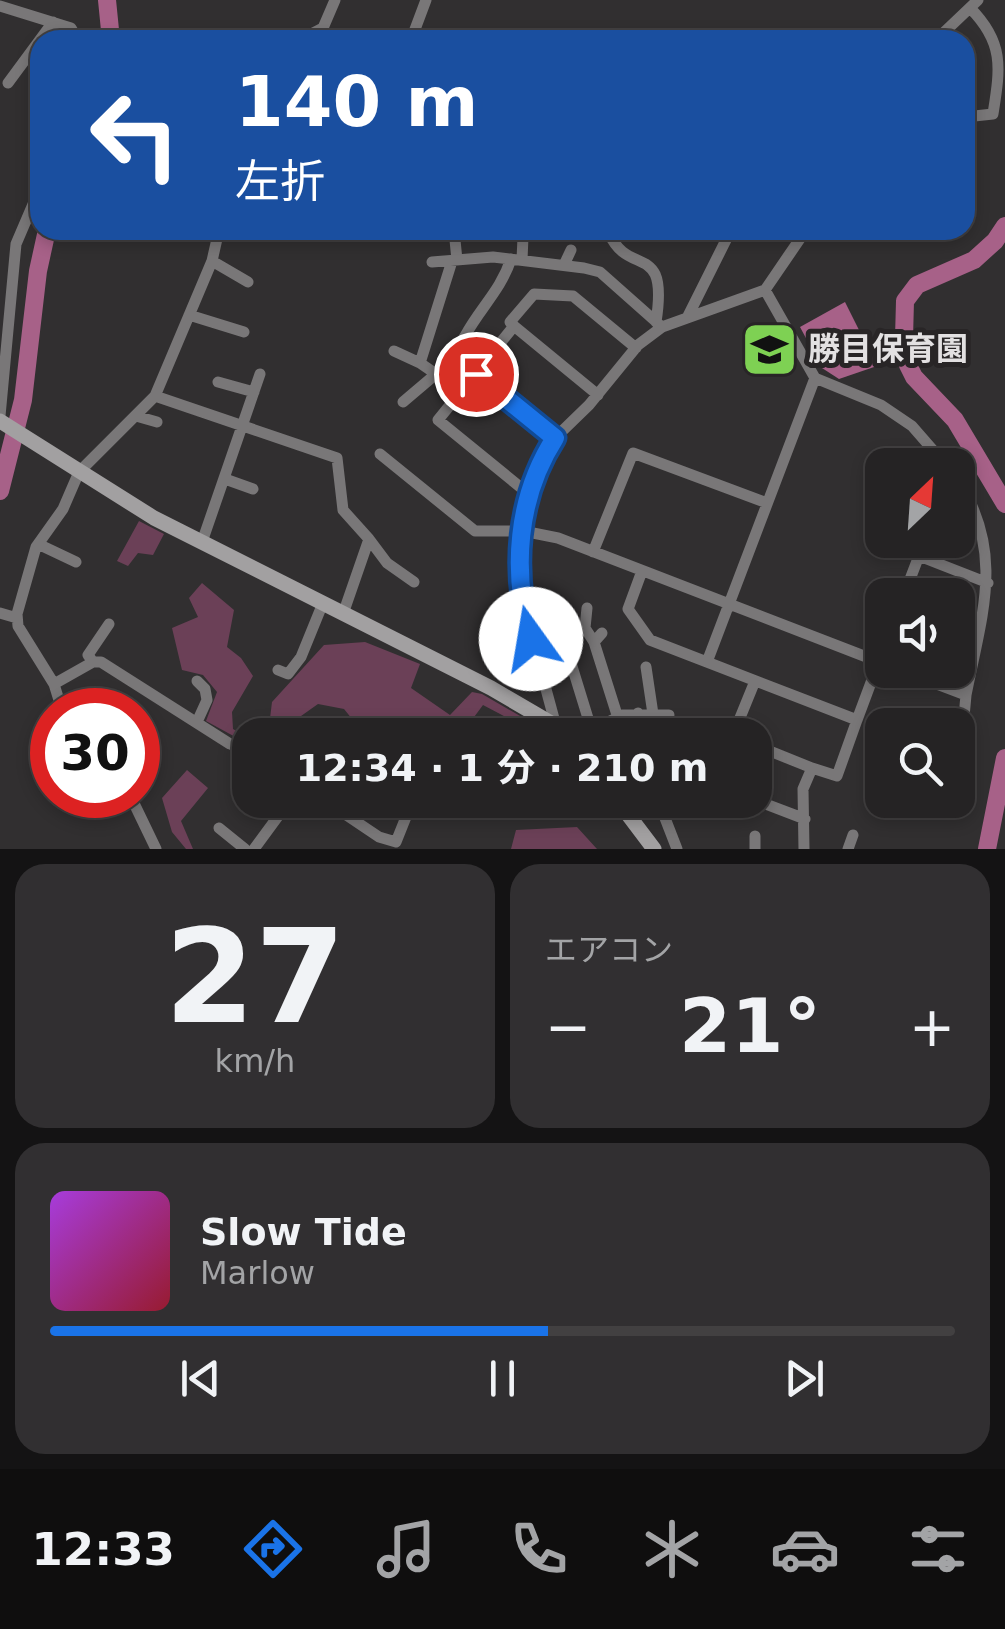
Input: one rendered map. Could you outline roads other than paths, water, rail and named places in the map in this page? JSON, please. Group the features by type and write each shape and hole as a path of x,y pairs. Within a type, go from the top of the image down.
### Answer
{"street":[{"path":"319,30 335,0"},
{"path":"415,30 426,0"},
{"path":"947,30 974,4 991,34 1000,62 994,114 975,116"},
{"path":"0,6 71,30"},
{"path":"46,30 52,22"},
{"path":"8,83 30,52"},
{"path":"30,211 16,244 2,421 125,501 491,688 535,718"},
{"path":"55,688 29,648 17,618 38,544 63,510 79,472 154,396 212,262 217,240"},
{"path":"420,363 454,260 454,240"},
{"path":"403,402 456,356 464,336 516,260 522,240"},
{"path":"612,240 657,274 659,324"},
{"path":"688,316 726,240"},
{"path":"552,718 518,586 523,530 538,465 555,438 659,324 765,290 799,240"},
{"path":"564,266 571,250"},
{"path":"432,262 516,260 600,272 659,324"},
{"path":"212,262 248,282"},
{"path":"765,290 815,378 881,404 912,426 931,448"},
{"path":"598,395 510,322 534,294 573,296 636,348"},
{"path":"190,315 244,332"},
{"path":"514,326 438,420 530,496"},
{"path":"394,351 436,374"},
{"path":"202,542 260,374"},
{"path":"476,374 555,438"},
{"path":"707,662 815,378"},
{"path":"218,382 254,392"},
{"path":"154,396 337,458 344,510 387,563 414,582"},
{"path":"136,416 157,422"},
{"path":"594,552 632,453 767,503"},
{"path":"380,454 474,531 523,530 558,538 865,654"},
{"path":"225,479 253,489"},
{"path":"965,708 988,583 989,547 975,509"},
{"path":"343,614 370,538"},
{"path":"38,544 76,562"},
{"path":"924,558 988,583"},
{"path":"642,571 628,608 650,640 856,720"},
{"path":"278,670 288,674 322,603"},
{"path":"587,608 585,628 598,638 618,718 638,713 670,715"},
{"path":"0,613 17,618"},
{"path":"93,662 88,655 109,624"},
{"path":"54,684 93,662 119,666 196,722 232,742"},
{"path":"571,664 588,718"},
{"path":"646,667 653,714"},
{"path":"196,722 207,700 206,689 197,681"},
{"path":"740,718 755,681"},
{"path":"772,752 836,776 869,688"},
{"path":"948,688 966,695"},
{"path":"638,713 639,718"},
{"path":"804,849 804,789 812,768"},
{"path":"772,807 804,819"},
{"path":"141,818 156,849"},
{"path":"254,849 277,818"},
{"path":"350,818 379,838 396,842 406,818"},
{"path":"628,818 648,847"},
{"path":"665,818 677,849"},
{"path":"219,828 246,849"},
{"path":"848,849 853,835"}],"waterway":[{"path":"107,0 110,30"},
{"path":"1005,226 974,260 917,285 905,301 904,338 914,377 955,420 1005,504"},
{"path":"0,491 23,400 45,240"},
{"path":"987,849 1005,758"}],"place":[{"name":"勝目保育園","path":"769,349"}]}
